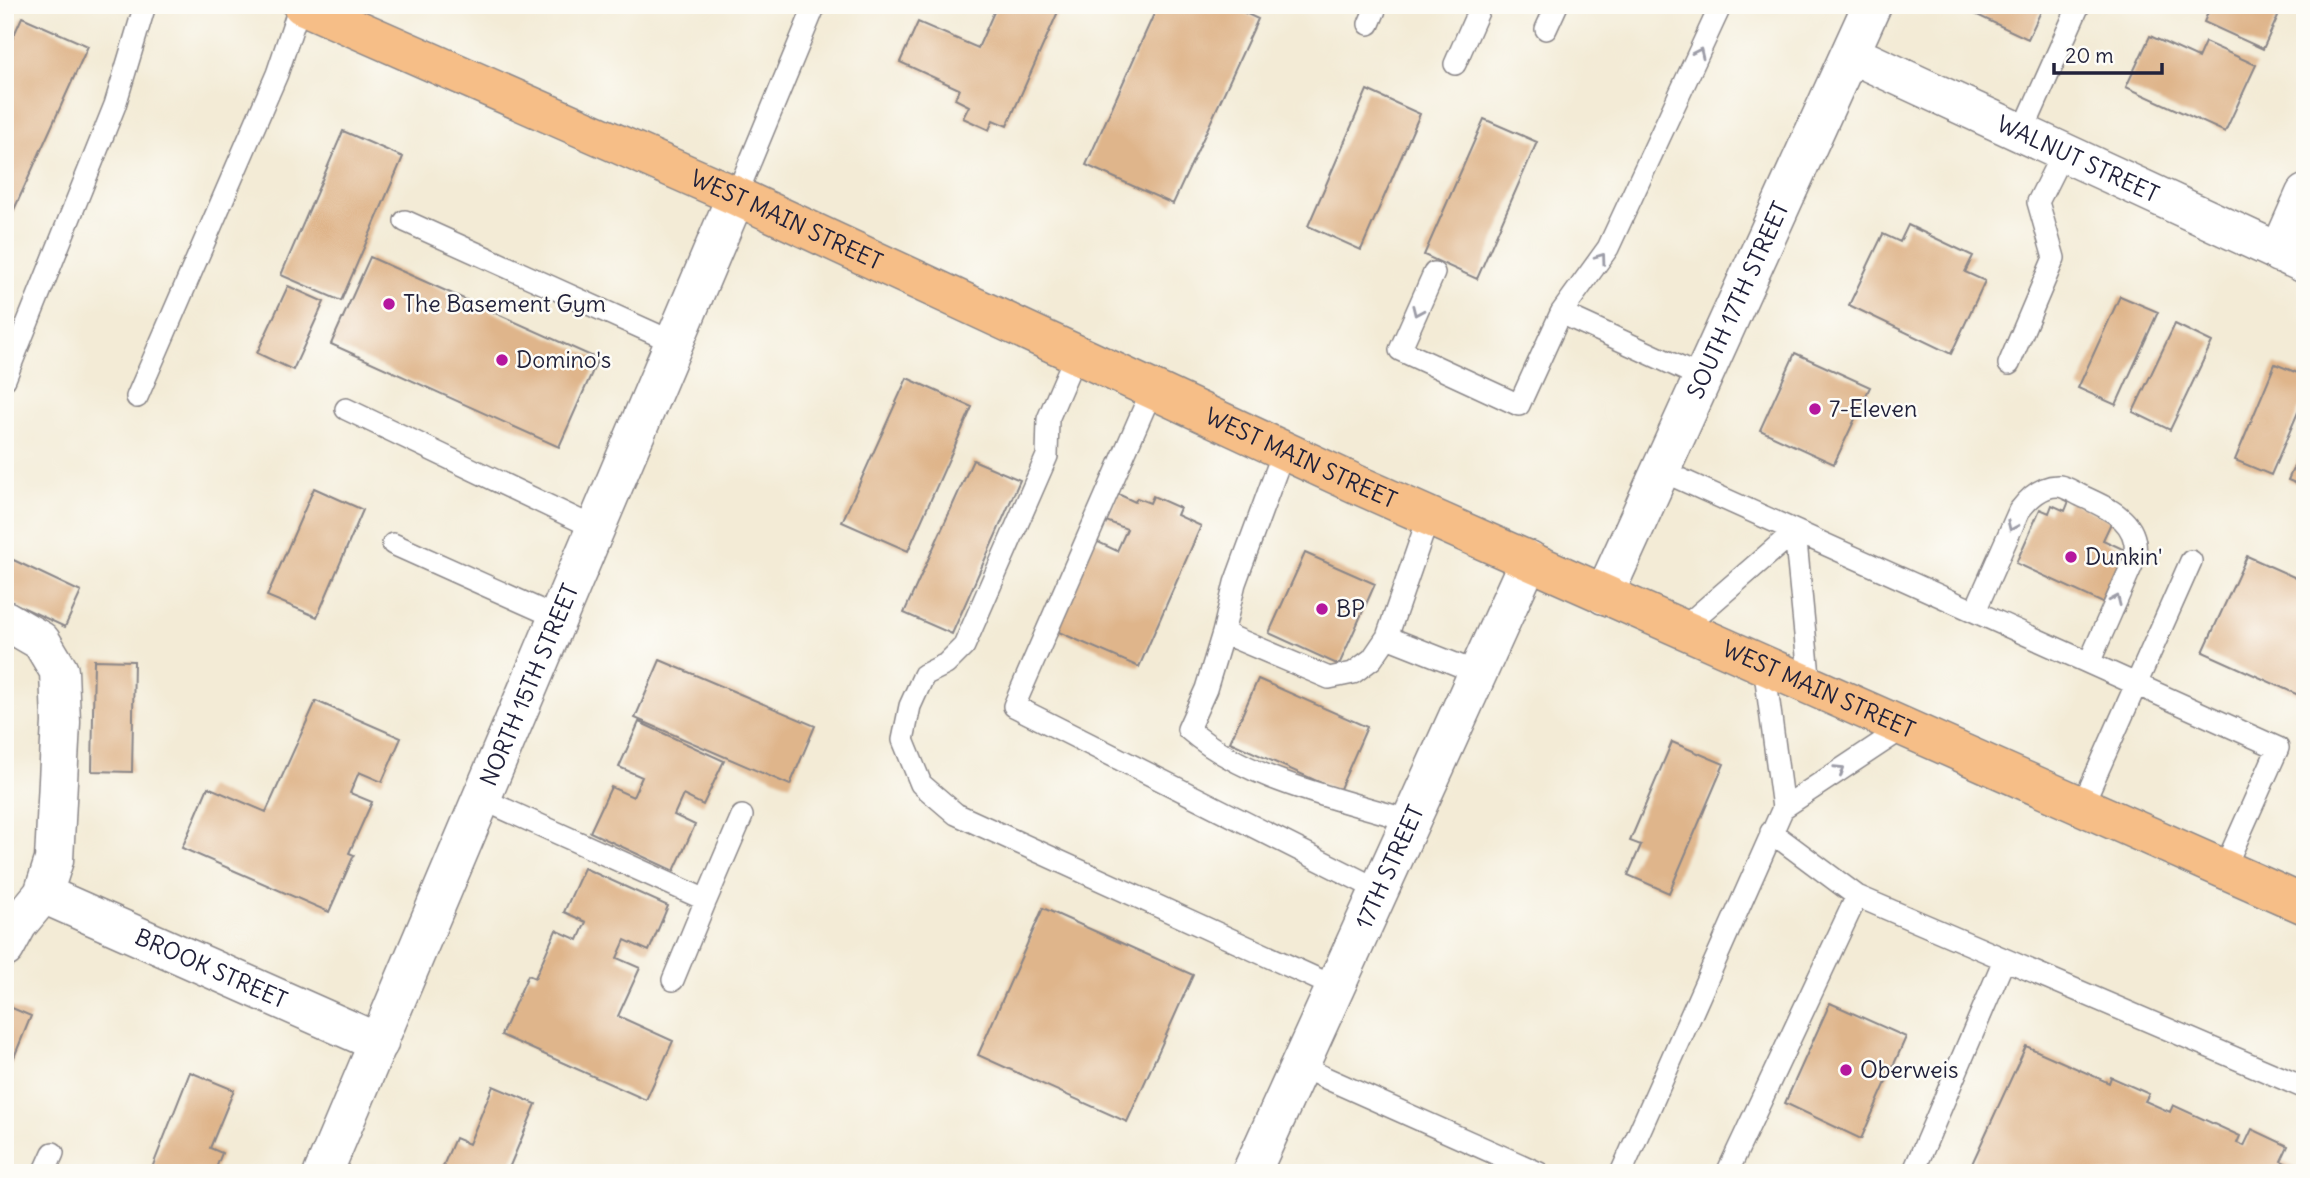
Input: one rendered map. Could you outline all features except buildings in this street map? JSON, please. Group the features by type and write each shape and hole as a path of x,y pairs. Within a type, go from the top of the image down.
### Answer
{"main road":[{"name":"WEST MAIN STREET","path":"301,5 736,196 1152,390 1604,595 2305,905"}],"street":[{"name":"SOUTH 17TH STREET","path":"1604,595 1872,5"},
{"name":"WALNUT STREET","path":"1851,54 2292,258"},
{"path":"2292,258 2305,194"},
{"name":"NORTH 15TH STREET","path":"323,1173 736,196"},
{"name":"17TH STREET","path":"1251,1173 1529,560"},
{"path":"5,620 41,641 59,671 61,722 54,860 43,894 18,924 5,948"},
{"name":"BROOK STREET","path":"43,894 379,1043"}],"lane":[{"path":"5,379 115,105 145,5"},
{"path":"137,397 277,75 301,5"},
{"path":"736,196 815,5"},
{"path":"1455,64 1481,5"},
{"path":"1546,29 1557,5"},
{"path":"1434,273 1400,350 1519,405 1560,313 1608,248 1721,5"},
{"path":"2022,133 2079,5"},
{"path":"2009,364 2054,258 2038,202 2063,152"},
{"path":"405,221 673,342"},
{"path":"1560,313 1703,378"},
{"path":"1076,354 1048,419 1048,456 964,646 946,664 924,675 910,706 903,740 920,784 956,814 1335,987"},
{"path":"1152,390 1014,706 1379,890"},
{"path":"346,409 596,528"},
{"path":"1284,450 1235,583 1206,689 1188,729 1210,748 1286,782 1410,821"},
{"path":"1660,470 2278,748 2224,869"},
{"path":"1975,611 2019,511 2029,498 2045,489 2060,486 2118,512 2130,527 2137,546 2135,558 2089,663"},
{"path":"1223,633 1329,677 1353,673 1372,659 1387,637 1429,516"},
{"path":"1682,629 1795,531"},
{"path":"1795,531 1810,686"},
{"path":"393,544 558,618"},
{"path":"2082,806 2191,561"},
{"path":"1387,637 1478,673"},
{"path":"1764,665 1783,808"},
{"path":"1621,1173 1770,832 1783,808 1905,727"},
{"path":"482,799 706,900"},
{"path":"673,980 742,816"},
{"path":"1770,832 1857,896 2305,1088"},
{"path":"1727,1173 1857,896"},
{"path":"1913,1173 2004,960"},
{"path":"1299,1066 1539,1173"},
{"path":"44,1173 53,1153"}],"place":[{"name":"The Basement Gym","path":"389,304"},
{"name":"Domino's","path":"502,360"},
{"name":"7-Eleven","path":"1815,409"},
{"name":"Dunkin'","path":"2071,557"},
{"name":"BP","path":"1322,609"},
{"name":"Oberweis","path":"1846,1070"}]}
